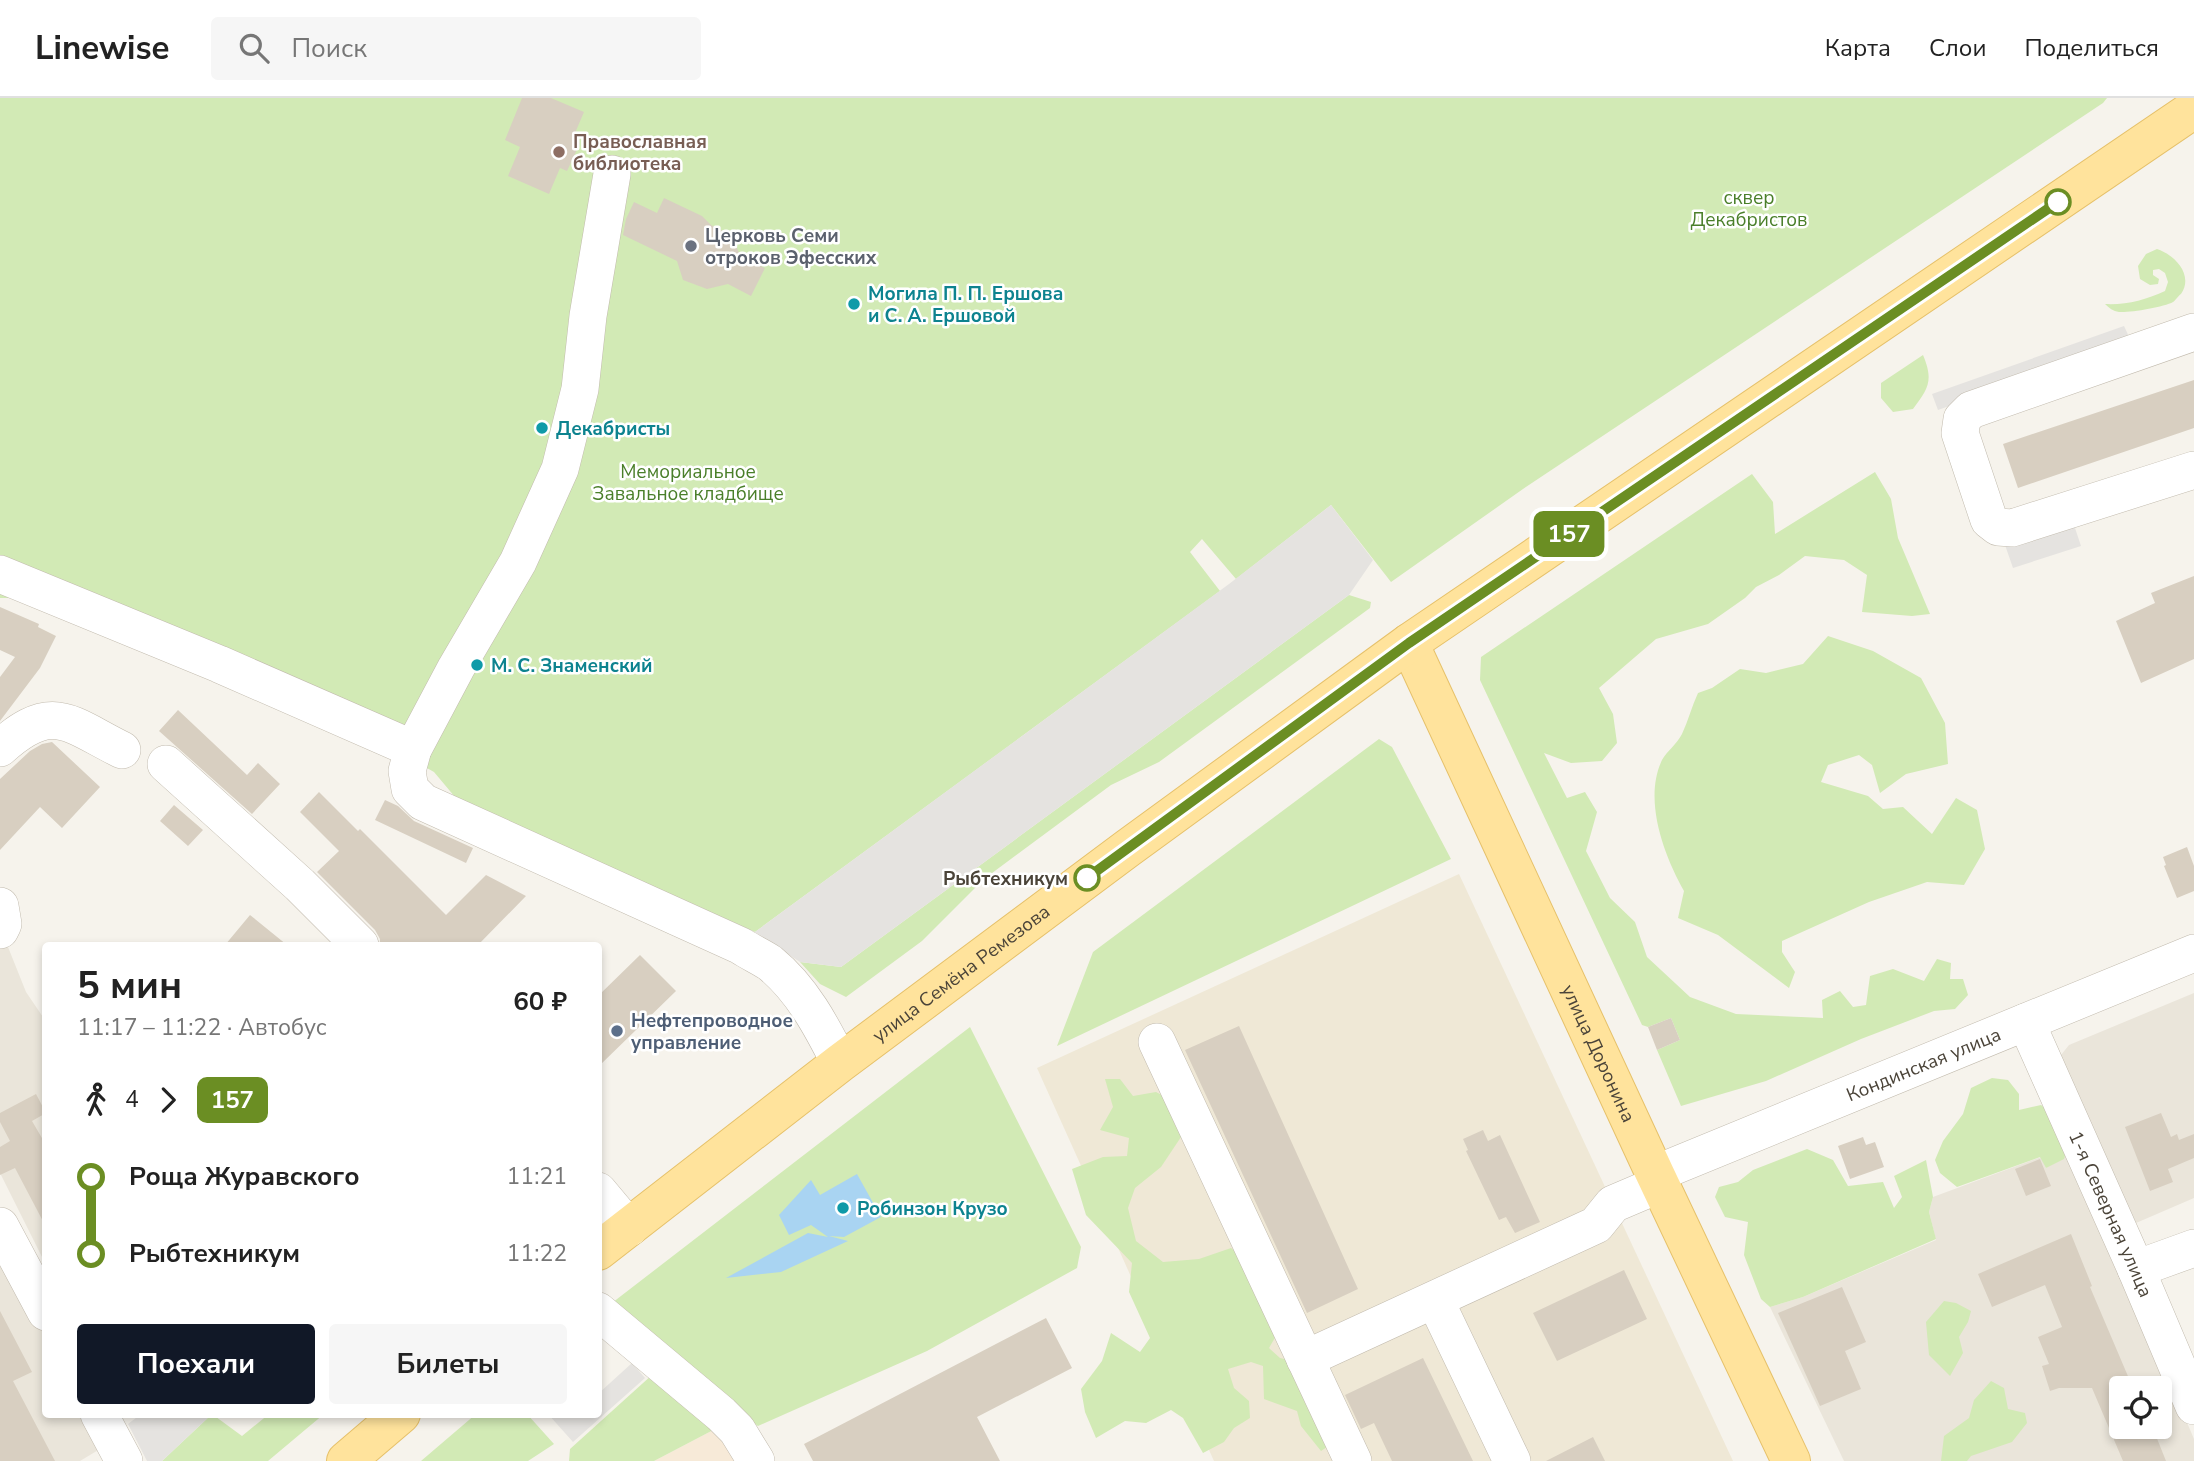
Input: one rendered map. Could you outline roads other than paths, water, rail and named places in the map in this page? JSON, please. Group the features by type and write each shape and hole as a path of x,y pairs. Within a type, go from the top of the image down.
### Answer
{"main road":[{"name":"улица Семёна Ремезова","path":"602,1248 840,1063 1409,643 2194,109"},
{"name":"улица Доронина","path":"1409,643 1791,1461"},
{"path":"346,1461 396,1418"}],"street":[{"path":"612,174 588,316 580,389 559,469 518,562 456,668 413,749 407,771 410,789 423,802 741,946 769,963 799,993 840,1063"},
{"path":"2194,332 1971,410 1962,419 1960,433 1989,520 1998,527 2012,528 2194,470"},
{"path":"0,574 219,664 413,749"},
{"path":"0,748 15,734 35,722 52,719 66,722 122,750"},
{"path":"166,764 300,885 357,942"},
{"path":"0,906 3,924 0,930"},
{"name":"Кондинская улица","path":"1305,1359 1596,1225 1613,1204 1657,1179 2194,953"},
{"name":"1-я Северная улица","path":"2026,1022 2192,1395"},
{"path":"1157,1042 1353,1461"},
{"path":"602,1196 629,1228"},
{"path":"0,1226 42,1305"},
{"path":"2136,1269 2194,1248"},
{"path":"1435,1300 1512,1461"},
{"path":"602,1314 721,1414 737,1430 756,1461"},
{"path":"101,1418 116,1458"}],"water":[{"path":"857,1174 881,1217 844,1237 829,1236 848,1241 781,1272 726,1278 808,1233 828,1237 811,1225 789,1235 779,1215 811,1180 820,1195"}],"place":[{"name":"Православная библиотека","path":"559,152"},
{"name":"Церковь Семи отроков Эфесских","path":"691,246"},
{"name":"Могила П. П. Ершова и С. А. Ершовой","path":"854,304"},
{"name":"Декабристы","path":"542,428"},
{"name":"М. С. Знаменский","path":"477,665"},
{"name":"Рыбтехникум","path":"1087,878"},
{"name":"Нефтепроводное управление","path":"617,1031"},
{"name":"Робинзон Крузо","path":"843,1208"}],"park label":[{"name":"сквер Декабристов","path":"1749,208"},
{"name":"Мемориальное Завальное кладбище","path":"688,482"}]}
